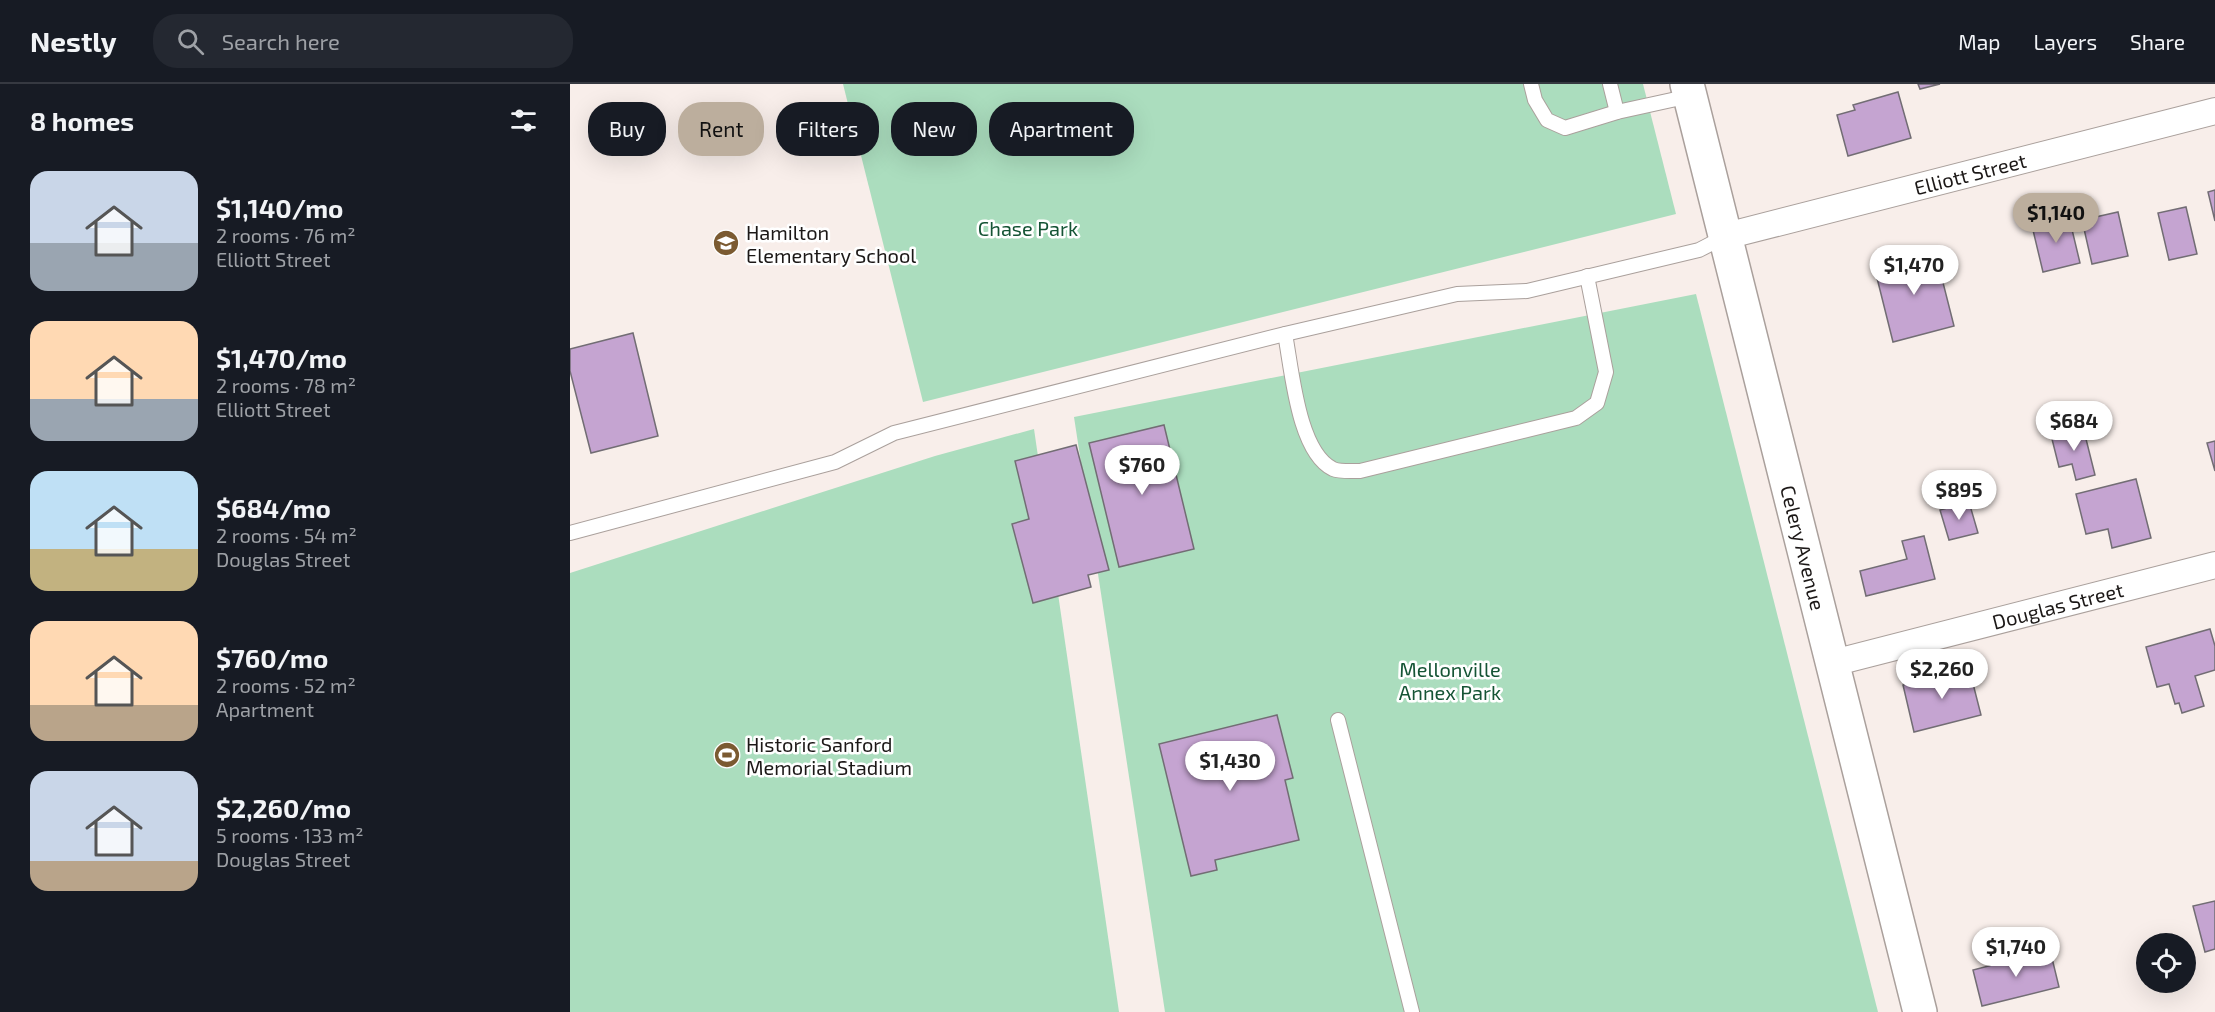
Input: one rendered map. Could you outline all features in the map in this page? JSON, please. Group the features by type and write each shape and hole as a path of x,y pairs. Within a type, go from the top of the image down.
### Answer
{"main road":[{"name":"Celery Avenue","path":"1689,90 1920,1012"}],"street":[{"name":"Elliott Street","path":"1726,236 2215,111"},
{"name":"Douglas Street","path":"1833,663 2215,565"}],"lane":[{"path":"1531,84 1535,100 1547,120 1565,128 1689,90"},
{"path":"1610,84 1617,112"},
{"path":"570,533 835,462 894,433 1285,334 1457,294 1527,291 1699,250 1726,236"},
{"path":"1285,334 1303,429 1319,460 1335,470 1360,471 1576,417 1597,403 1606,372 1587,276"},
{"path":"1338,720 1412,1012"}],"green space":[{"name":"Chase Park","path":"843,84 1643,84 1676,214 923,402 861,156 879,156 879,102 848,102"},
{"name":"Mellonville Annex Park","path":"1696,294 1878,1012 1165,1012 1074,417"},
{"path":"1034,429 1119,1012 570,1012 570,573 935,456"}],"building":[{"path":"1918,84 1940,84 1920,89"},
{"path":"1898,92 1911,138 1848,156 1837,115 1855,110 1853,105"},
{"path":"2215,190 2215,221 2208,192"},
{"path":"2186,207 2197,254 2169,260 2158,213"},
{"path":"2118,212 2128,256 2092,264 2082,220"},
{"path":"2069,217 2080,263 2043,272 2032,226"},
{"path":"1935,251 1954,326 1893,342 1874,266"},
{"path":"633,333 658,436 591,453 570,371 570,349"},
{"path":"1164,425 1194,549 1119,567 1089,443"},
{"path":"2083,427 2095,475 2076,480 2072,464 2059,467 2051,435"},
{"path":"2215,441 2215,471 2207,443"},
{"path":"1076,445 1109,570 1088,575 1091,587 1033,603 1012,524 1029,519 1015,461"},
{"path":"2136,479 2151,538 2112,548 2108,529 2086,534 2076,494"},
{"path":"1969,502 1978,533 1949,540 1940,510"},
{"path":"1924,536 1935,579 1866,596 1860,571 1907,559 1902,541"},
{"path":"2210,629 2215,646 2215,670 2195,676 2204,706 2182,713 2179,703 2175,704 2169,684 2157,687 2146,647"},
{"path":"1969,668 1981,715 1914,732 1903,685"},
{"path":"1277,715 1293,778 1285,780 1299,840 1215,860 1217,870 1191,876 1159,744"},
{"path":"2215,901 2215,949 2205,952 2193,906"},
{"path":"2050,950 2059,987 1982,1006 1973,970"}],"place":[{"name":"Hamilton Elementary School","path":"726,243"},
{"name":"Historic Sanford Memorial Stadium","path":"727,755"}]}
